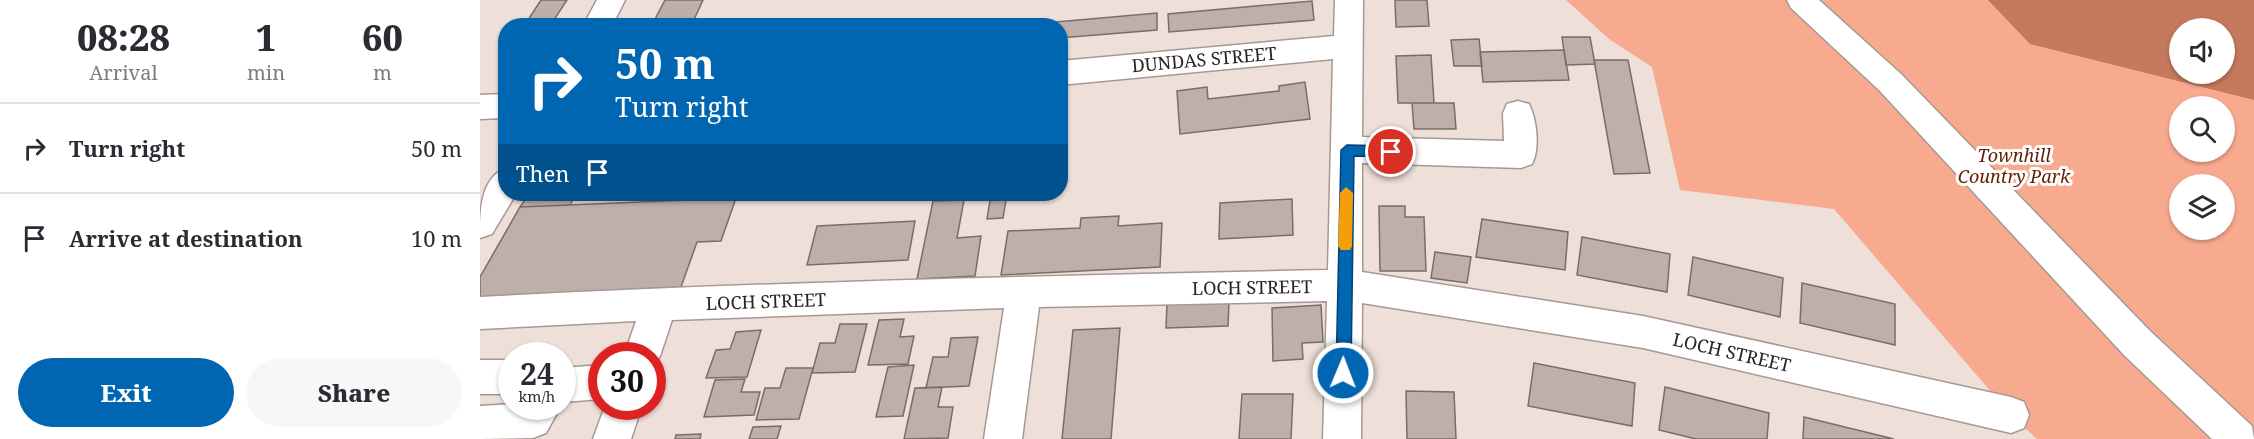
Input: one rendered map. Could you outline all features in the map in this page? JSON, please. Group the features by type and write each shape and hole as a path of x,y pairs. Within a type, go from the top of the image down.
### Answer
{"street":[{"path":"601,18 611,0"},
{"path":"1342,439 1349,0"},
{"path":"1802,0 1890,82 2080,284 2239,439"},
{"name":"DUNDAS STREET","path":"1068,72 1348,46"},
{"path":"480,107 498,106"},
{"path":"1347,150 1521,155 1518,114"},
{"path":"480,224 498,195"},
{"name":"LOCH STREET","path":"480,313 660,304 1024,292 1345,285 1643,332 2011,415"},
{"path":"1003,439 1024,292"},
{"path":"647,342 660,304"},
{"path":"480,376 498,377"},
{"path":"480,424 533,420"},
{"path":"612,439 619,420"}],"green space":[{"name":"Townhill Country Park","path":"1566,0 2254,0 2254,439 2037,439 2011,415 1834,209 1680,190 1652,67 1609,39"}],"shaded area":[{"path":"1988,0 2254,0 2254,100 2190,84 2235,84 2235,18 2169,18 2169,79 2030,44"}],"building":[{"path":"541,0 567,0 555,18 529,18"},
{"path":"665,0 703,0 695,18 656,18"},
{"path":"1395,0 1427,0 1429,26 1396,27"},
{"path":"1312,1 1314,20 1169,32 1168,14"},
{"path":"1157,13 1157,30 1068,37 1068,21"},
{"path":"1562,37 1590,37 1595,64 1566,65"},
{"path":"1479,39 1482,66 1454,66 1451,40"},
{"path":"1564,50 1569,80 1483,82 1480,52"},
{"path":"1431,55 1434,103 1398,103 1396,56"},
{"path":"1594,60 1628,60 1650,173 1614,174"},
{"path":"1305,82 1310,119 1180,134 1177,91 1207,87 1208,99 1279,91 1279,86"},
{"path":"1412,103 1454,103 1456,129 1414,129"},
{"path":"1292,199 1293,235 1219,239 1220,203"},
{"path":"524,201 572,201 570,205 520,207"},
{"path":"664,201 735,201 721,241 697,242 681,287 480,297 480,277 520,207"},
{"path":"933,201 964,201 957,238 981,236 975,276 917,279"},
{"path":"990,201 1006,201 1003,218 987,219"},
{"path":"1379,206 1405,206 1405,217 1424,217 1426,271 1380,271"},
{"path":"1119,216 1118,226 1162,223 1160,267 1001,275 1008,231 1080,228 1081,218"},
{"path":"1482,219 1568,232 1565,270 1476,257"},
{"path":"915,221 908,260 807,265 817,226"},
{"path":"1582,237 1670,254 1667,292 1577,275"},
{"path":"1435,252 1471,257 1467,283 1431,278"},
{"path":"1693,257 1783,278 1780,317 1688,295"},
{"path":"1802,283 1895,304 1895,345 1800,323"},
{"path":"1229,301 1228,326 1166,328 1167,303"},
{"path":"1321,305 1323,342 1302,343 1303,359 1273,361 1272,308"},
{"path":"904,319 900,337 914,336 908,364 868,365 879,320"},
{"path":"840,324 867,324 855,372 812,373 820,343 835,343"},
{"path":"1120,328 1111,439 1062,439 1073,330"},
{"path":"761,330 747,377 706,378 716,350 730,349 736,332"},
{"path":"978,337 969,386 926,388 933,357 948,357 951,338"},
{"path":"1534,363 1635,383 1632,426 1528,406"},
{"path":"914,365 903,416 876,417 888,367"},
{"path":"786,368 813,368 799,419 756,420 765,388 780,388"},
{"path":"745,379 741,392 760,392 754,415 704,417 715,380"},
{"path":"942,387 938,407 953,407 948,438 904,439 915,388"},
{"path":"1665,387 1769,413 1767,439 1696,439 1659,430"},
{"path":"1406,391 1454,392 1456,439 1407,439"},
{"path":"1242,394 1293,394 1291,439 1239,439"},
{"path":"1804,417 1894,439 1803,439"},
{"path":"781,426 777,439 749,439 753,427"},
{"path":"701,434 700,439 675,439 676,435"}],"slow traffic":[{"path":"1345,246 1346,193"}],"route":[{"path":"1343,373 1347,150 1391,152"}]}
